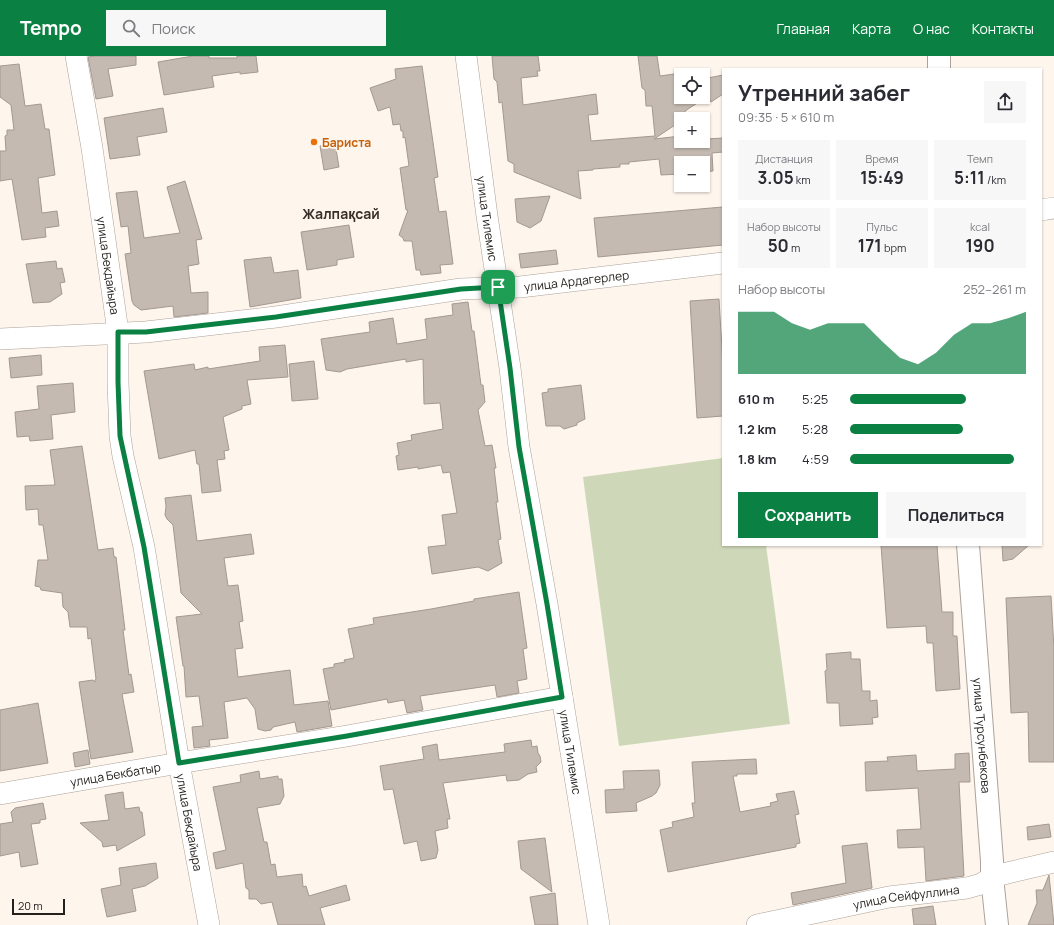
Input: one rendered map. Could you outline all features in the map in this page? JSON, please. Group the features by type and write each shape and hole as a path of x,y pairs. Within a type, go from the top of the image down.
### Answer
{"street":[{"name":"улица Бекдайыра","path":"76,56 93,156 118,332 120,436 144,547 179,763 209,925"},
{"name":"улица Тилемис","path":"466,56 510,368 519,447 547,604 599,925"},
{"path":"939,56 940,68"},
{"path":"1042,210 1054,208"},
{"name":"улица Ардагерлер","path":"0,339 118,332 146,332 276,317 461,289 520,287 722,263"},
{"name":"улица Турсунбекова","path":"968,546 991,841 992,878 997,925"},
{"name":"улица Бекбатыр","path":"0,794 340,737 562,697"},
{"name":"улица Сейфуллина","path":"757,925 889,897 967,888 1007,873 1054,862"}],"green space":[{"path":"722,458 722,546 766,546 790,724 619,746 583,477"}],"building":[{"path":"136,56 136,65 108,69 113,96 96,99 88,57"},
{"path":"193,56 209,56 209,58 237,58 237,56 256,56 258,72 240,74 240,72 212,76 214,87 164,95 158,62"},
{"path":"492,56 538,56 540,71 537,71 538,76 521,78 523,105 596,94 598,114 588,115 591,141 655,136 652,106 646,106 645,90 642,88 638,56 657,56 660,76 674,74 674,104 696,104 685,112 674,112 674,126 654,139 674,137 674,148 710,148 710,139 722,138 722,152 712,153 713,171 710,171 710,156 674,156 674,174 661,175 659,159 629,162 629,164 620,164 620,167 578,171 581,199 514,172 514,164 508,161 502,102 499,103 497,82 494,79"},
{"path":"19,64 25,106 41,104 45,129 49,129 55,175 38,178 42,213 57,211 59,226 45,228 46,237 22,240 12,179 0,181 0,151 6,151 5,136 7,135 7,130 14,130 11,105 0,97 0,66"},
{"path":"422,66 438,177 434,178 439,212 446,211 453,264 440,265 441,273 421,275 420,270 416,270 412,241 404,241 399,235 408,210 406,210 400,168 409,166 405,137 403,138 403,131 401,131 400,124 393,125 390,107 378,111 370,88 396,79 395,69"},
{"path":"722,75 722,95 711,102 710,78"},
{"path":"163,108 167,132 137,137 140,155 110,159 104,118"},
{"path":"335,143 339,167 324,170 320,146"},
{"path":"185,181 202,239 196,240 199,264 188,266 191,293 208,292 208,313 174,317 173,306 141,310 134,305 132,301 125,254 131,253 128,226 121,227 116,193 137,191 144,238 180,233 167,187"},
{"path":"550,196 541,221 530,228 517,222 515,199"},
{"path":"722,207 722,245 598,257 594,218"},
{"path":"349,225 354,257 337,260 337,265 307,270 301,232"},
{"path":"556,250 558,264 521,268 519,254"},
{"path":"271,257 274,273 298,270 301,298 250,307 244,260"},
{"path":"56,261 57,269 62,268 65,282 60,283 62,294 50,302 33,303 26,264"},
{"path":"719,299 722,349 722,416 697,418 690,301"},
{"path":"468,302 485,402 478,410 485,446 492,445 496,468 494,468 498,502 496,502 501,539 498,540 502,563 488,571 478,567 432,574 428,547 446,545 442,515 457,513 450,472 443,473 441,465 418,469 418,467 398,470 396,456 399,455 397,443 412,440 411,435 443,429 440,403 424,404 423,359 406,362 406,359 347,369 340,372 326,370 321,339 370,332 369,322 393,318 397,344 427,339 425,319 453,315 452,304"},
{"path":"285,345 288,377 247,380 251,404 242,406 242,409 223,417 229,450 224,451 225,459 217,460 221,491 202,493 199,464 197,464 195,450 159,459 144,371 194,364 195,370 208,367 208,369 260,361 259,347"},
{"path":"41,355 42,375 11,378 9,358"},
{"path":"314,361 318,399 292,401 289,364"},
{"path":"73,383 75,412 51,415 53,439 30,441 29,436 17,437 15,412 39,409 37,386"},
{"path":"581,385 585,419 577,423 577,425 564,429 560,426 546,426 542,393 548,392 548,389"},
{"path":"82,446 98,550 113,548 114,557 116,557 129,675 131,674 134,692 122,694 133,752 91,759 79,682 93,680 95,682 96,679 91,638 88,639 87,627 70,627 68,612 63,607 62,593 41,590 40,587 35,586 38,560 48,560 43,525 39,525 38,509 26,510 25,486 55,485 50,450"},
{"path":"191,495 197,541 251,534 254,554 224,558 228,586 238,585 243,621 239,622 243,648 235,649 238,677 290,670 294,705 328,701 332,726 297,732 295,722 273,727 271,730 265,731 258,729 255,709 247,698 224,702 228,738 209,740 210,746 194,748 192,727 203,726 199,696 186,697 184,666 176,617 202,614 181,593 173,525 165,515 165,498"},
{"path":"881,546 937,546 942,612 953,612 953,636 957,636 960,689 936,691 933,643 927,643 926,626 887,628"},
{"path":"1002,546 1028,546 1013,559 1003,561"},
{"path":"519,592 527,648 523,649 527,679 517,681 519,693 497,697 495,685 420,696 423,710 407,713 404,700 388,703 387,699 331,710 323,669 334,667 334,664 345,662 344,660 354,658 348,629 374,624 373,618 431,609 474,601 474,599"},
{"path":"1051,596 1054,649 1054,762 1029,762 1028,712 1011,713 1006,598"},
{"path":"851,652 851,659 860,659 862,691 870,691 870,701 877,700 878,717 872,718 873,724 840,726 839,703 827,703 825,671 827,670 826,654"},
{"path":"38,703 48,763 0,771 0,710"},
{"path":"531,740 532,747 537,746 540,756 541,762 536,767 537,772 528,774 519,780 507,781 506,775 443,783 450,819 447,819 448,828 435,831 438,850 436,858 421,861 417,841 404,844 393,789 384,790 380,766 424,759 422,747 437,744 439,760 505,752 504,744"},
{"path":"88,750 90,764 75,767 73,753"},
{"path":"969,753 970,782 959,782 964,876 926,881 924,847 898,848 897,830 921,829 918,788 866,791 865,762 888,761 887,757 916,755 917,771 955,769 955,754"},
{"path":"756,759 757,774 737,774 737,776 733,776 740,812 771,806 770,803 778,801 776,794 794,791 799,814 795,815 800,843 796,844 796,847 668,872 660,830 673,827 672,822 694,817 692,803 695,803 692,762"},
{"path":"659,770 660,785 656,793 636,803 637,811 606,813 605,790 624,789 623,771"},
{"path":"259,771 260,779 278,776 278,779 282,779 284,796 280,804 257,808 264,842 267,842 271,865 275,864 277,877 302,874 303,887 306,886 309,896 346,885 350,900 320,908 325,925 278,925 272,902 261,904 256,899 249,899 249,890 246,888 243,863 216,869 213,853 226,850 213,787 241,782 240,775"},
{"path":"123,792 125,809 139,807 140,812 142,812 145,835 117,851 116,845 103,847 102,842 80,823 109,820 105,795"},
{"path":"43,803 46,819 40,820 40,823 31,824 38,864 21,867 19,852 0,856 0,824 13,822 11,812 15,808"},
{"path":"1049,824 1051,837 1028,840 1027,827"},
{"path":"545,838 552,892 521,869 518,841"},
{"path":"867,843 872,888 793,905 791,893 846,883 842,846"},
{"path":"156,863 158,878 145,886 132,889 136,911 107,917 101,889 121,885 119,868"},
{"path":"1049,875 1054,925 1028,925 1037,903 1036,890 1043,890"},
{"path":"555,893 558,925 535,925 530,897"},
{"path":"933,906 936,925 914,925 912,909"}],"place":[{"name":"Бариста","path":"314,142"}],"district":[{"name":"Жалпақсай","path":"341,213"}],"route":[{"path":"498,287 510,368 519,447 562,697 347,736 179,763 144,547 120,436 118,332 146,332 276,317 461,289 498,287"}]}
